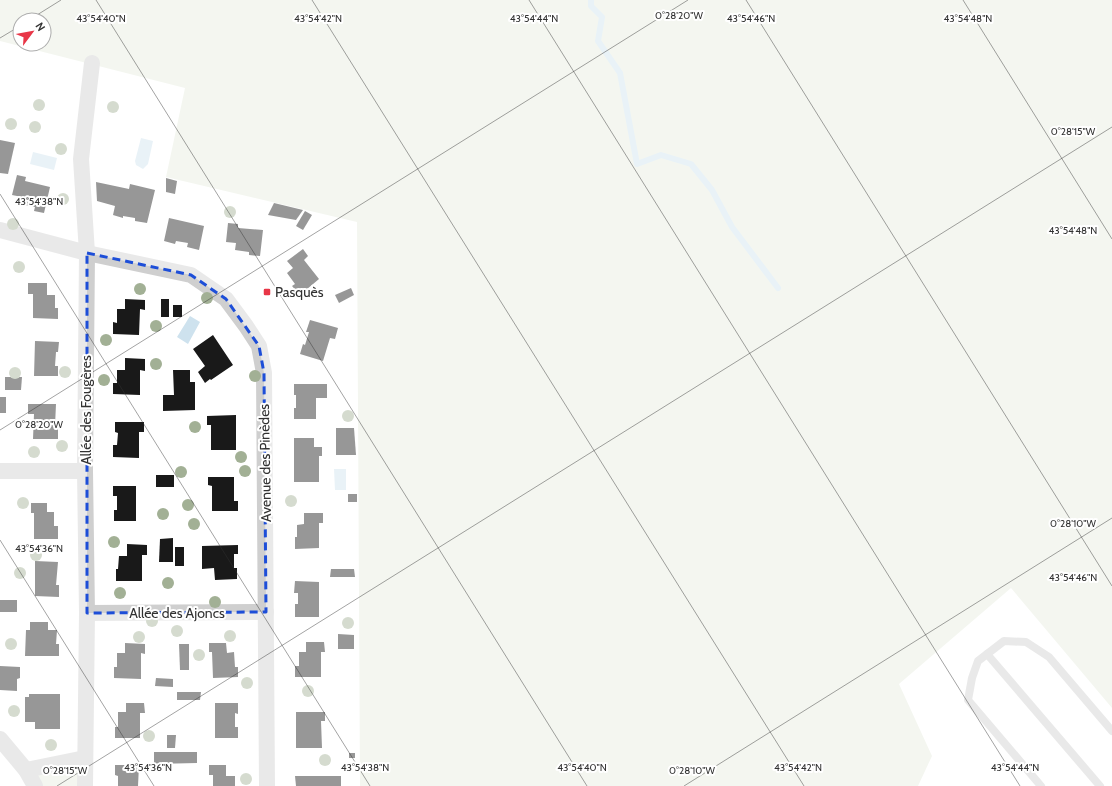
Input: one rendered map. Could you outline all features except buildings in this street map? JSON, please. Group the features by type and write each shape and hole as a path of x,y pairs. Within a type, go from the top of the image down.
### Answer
{"street":[{"name":"Allée des Fougères","path":"84,786 87,613 85,471 87,253 81,159 92,63"},
{"name":"Avenue des Pinèdes","path":"0,230 87,253 191,275 226,299 259,346 264,373 267,786"},
{"path":"0,472 85,471"},
{"name":"Allée des Ajoncs","path":"87,613 266,612"},
{"path":"0,739 26,770 35,786"},
{"path":"26,770 85,758"}],"lane":[{"path":"1041,786 968,700 972,678 978,661 987,654 1004,641 1026,642 1049,657 1112,731"},
{"path":"987,654 1100,786"}],"highlighted area":[{"path":"87,253 191,275 226,299 259,346 264,373 266,612 87,613"}],"shaded area":[{"path":"0,0 1112,0 1112,708 1011,588 899,684 932,756 918,786 360,786 357,222 166,177 185,88 43,52 52,52 52,12 12,12 12,44 0,41"},
{"path":"79,767 79,786 40,786 34,776"}],"water":[{"path":"141,138 153,141 148,164 143,169 136,165 135,161"},
{"path":"33,152 57,158 54,170 30,164"},
{"path":"190,316 200,322 188,344 177,337"},
{"path":"334,469 346,469 346,490 335,490"}],"waterway":[{"path":"591,0 591,6 602,17 598,41 620,73 637,164 661,155 691,164 712,190 732,227 778,288"}],"place":[{"name":"Pasquès","path":"267,292"}]}
